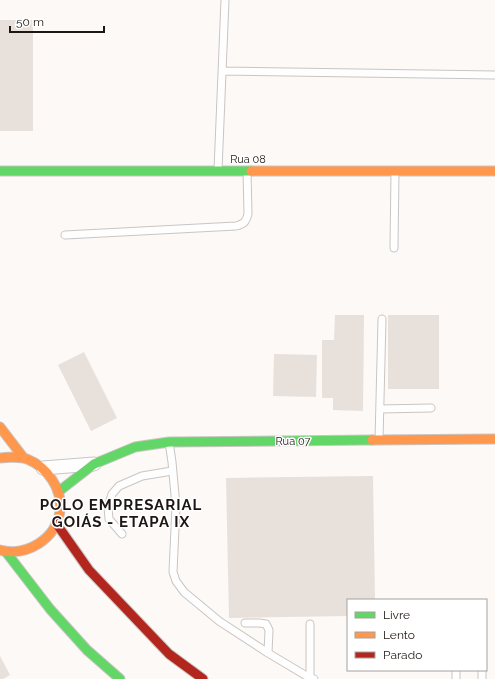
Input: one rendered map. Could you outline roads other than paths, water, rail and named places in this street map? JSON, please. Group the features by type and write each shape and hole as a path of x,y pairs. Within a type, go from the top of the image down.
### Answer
{"street":[{"name":"Rua 08","path":"0,171 495,171"},
{"path":"0,427 23,457"},
{"name":"Rua 07","path":"58,492 94,464 135,447 169,442 495,439"},
{"path":"0,458 6,456 23,457 33,461 43,468 52,479 58,492 60,508 56,523 48,536 36,546 21,551 3,551"},
{"name":"Rua 07","path":"43,468 94,464"},
{"path":"56,523 89,570 169,654 203,679"},
{"path":"3,551 50,609 87,650 120,679"}],"lane":[{"path":"218,170 225,0"},
{"path":"222,71 495,75"},
{"path":"65,234 236,226 243,224 246,221 248,214 247,170"},
{"path":"394,248 395,171"},
{"path":"378,440 382,319"},
{"path":"380,409 431,408"},
{"path":"169,442 176,506 173,572 176,581 184,592 219,621 268,653 312,678"},
{"path":"122,534 109,519 108,507 112,494 119,486 142,476 172,471"},
{"path":"245,623 266,624 270,630 268,653"},
{"path":"310,624 312,678"}],"district":[{"name":"POLO EMPRESARIAL GOIÁS - ETAPA IX","path":"121,514"}]}
